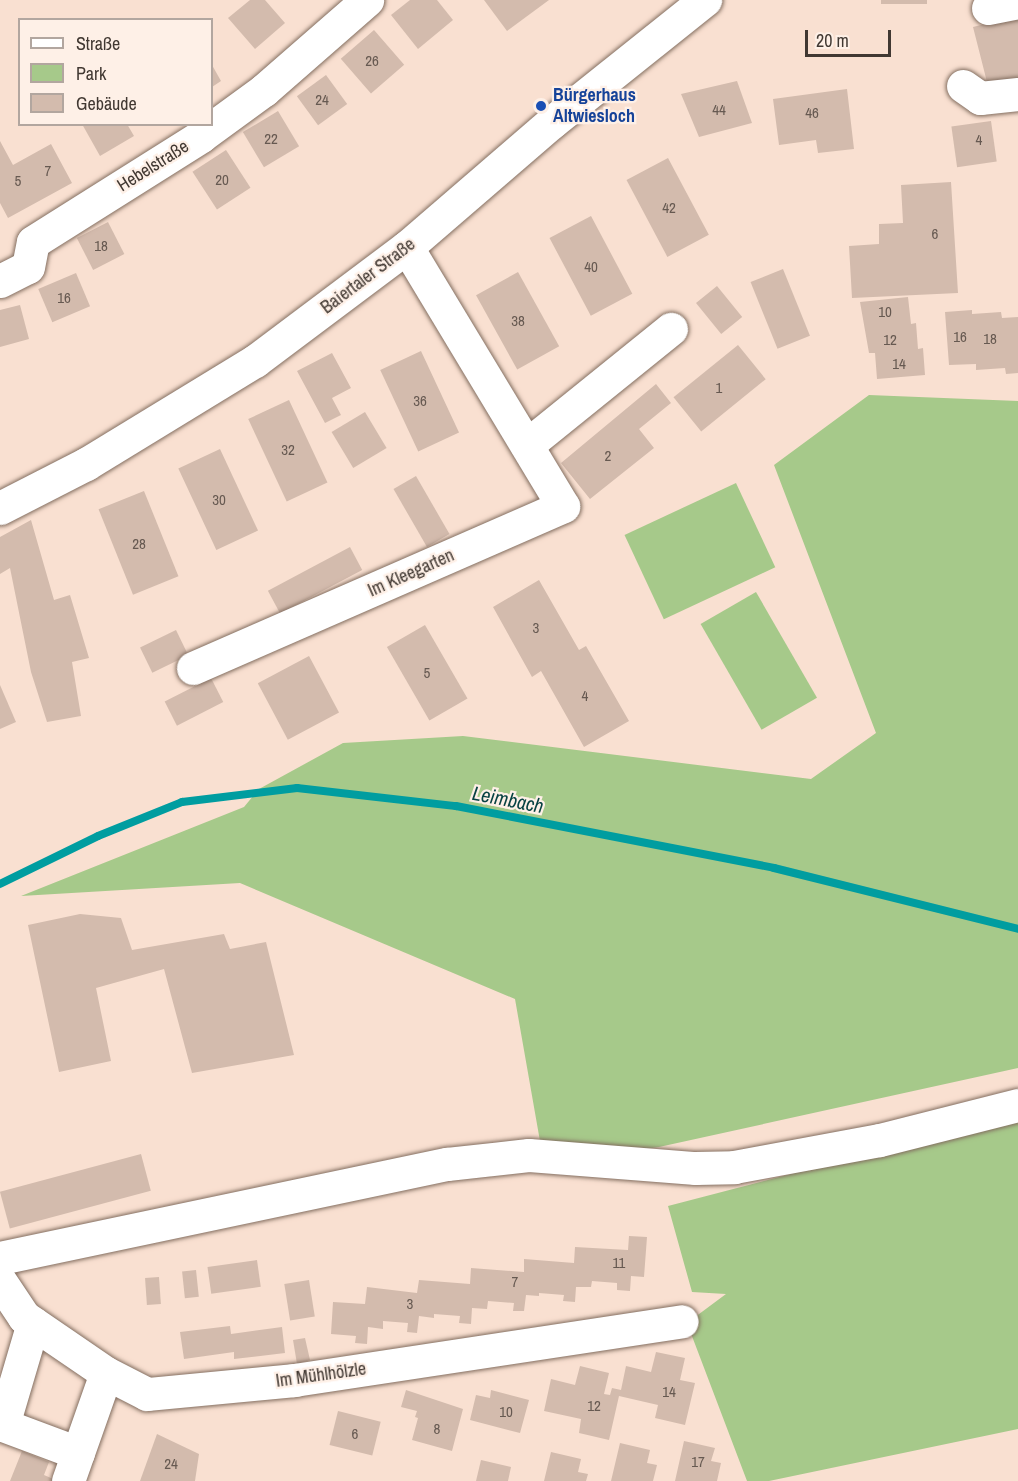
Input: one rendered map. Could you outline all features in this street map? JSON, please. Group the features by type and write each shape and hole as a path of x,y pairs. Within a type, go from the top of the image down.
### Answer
{"street":[{"name":"Hebelstraße","path":"0,281 28,267 33,242 201,136 264,90 367,0"},
{"name":"Baiertaler Straße","path":"0,508 86,464 255,361 407,248 552,122 705,0"},
{"path":"963,86 980,98 1018,94"},
{"name":"Im Kleegarten","path":"193,668 563,506 407,248"},
{"path":"527,445 671,329"},
{"path":"0,1258 447,1164 529,1155 695,1168 735,1167 880,1140 1018,1105"},
{"name":"Im Mühlhölzle","path":"0,1281 19,1322 147,1395 294,1380 682,1321"},
{"path":"19,1322 3,1425 73,1467 106,1373"}],"green space":[{"path":"869,395 1018,401 1018,1068 659,1147 544,1164 515,999 240,883 21,896 244,807 259,789 343,743 463,736 811,779 876,733 774,465"},
{"path":"736,483 775,567 664,619 625,535"},
{"path":"756,592 817,698 762,730 701,624"},
{"path":"1018,1115 1018,1429 769,1481 747,1481 687,1323 726,1294 692,1292 668,1206"}],"building":[{"path":"250,0 265,0 285,23 255,49 228,18"},
{"path":"410,0 437,0 453,20 418,49 391,15"},
{"path":"484,0 549,0 507,31"},
{"path":"881,0 927,0 927,4 881,4"},
{"path":"1018,7 1018,88 988,86 973,27 1001,20"},
{"path":"374,30 404,65 371,94 341,59"},
{"path":"213,67 221,81 213,86"},
{"path":"326,75 347,104 318,125 297,96"},
{"path":"737,81 752,123 699,137 681,94"},
{"path":"847,89 854,149 818,153 816,140 779,145 773,99"},
{"path":"278,111 299,146 264,167 243,132"},
{"path":"991,121 997,162 957,167 951,127"},
{"path":"83,126 128,126 134,136 100,156"},
{"path":"0,141 13,165 51,144 72,183 8,218 0,203"},
{"path":"226,150 251,188 217,210 192,172"},
{"path":"668,158 709,235 667,257 627,180"},
{"path":"951,182 958,293 852,298 849,246 879,244 879,224 903,223 901,185"},
{"path":"591,216 632,294 591,316 550,238"},
{"path":"108,222 124,254 93,270 77,238"},
{"path":"783,269 810,336 778,349 751,282"},
{"path":"518,272 559,346 517,370 476,295"},
{"path":"76,273 90,306 52,322 38,289"},
{"path":"717,286 742,317 721,334 696,303"},
{"path":"908,297 911,324 916,323 918,349 923,348 925,375 877,379 875,353 869,353 860,302"},
{"path":"20,305 29,339 0,347 0,310"},
{"path":"972,310 972,314 1001,312 1002,318 1018,317 1018,373 1006,374 1005,368 976,370 976,364 949,365 945,312"},
{"path":"738,345 766,379 701,431 673,397"},
{"path":"421,351 459,433 418,452 380,370"},
{"path":"332,353 351,388 332,398 341,415 325,423 297,371"},
{"path":"656,384 671,403 639,429 654,448 590,499 561,463"},
{"path":"289,400 327,482 287,501 248,419"},
{"path":"365,412 387,448 353,468 332,432"},
{"path":"220,449 258,531 216,550 178,468"},
{"path":"416,476 449,534 427,547 393,489"},
{"path":"144,491 178,576 133,595 99,509"},
{"path":"31,520 54,600 70,595 89,658 72,662 81,716 47,722 31,672 10,568 0,574 0,537"},
{"path":"350,547 362,570 280,614 268,591"},
{"path":"539,580 579,650 586,646 629,721 584,747 541,671 532,677 493,607"},
{"path":"425,625 467,699 429,721 387,647"},
{"path":"176,630 188,655 152,673 140,648"},
{"path":"309,656 339,713 288,740 258,683"},
{"path":"211,678 223,702 177,726 165,702"},
{"path":"0,685 16,722 0,729"},
{"path":"80,914 121,918 132,950 224,934 230,949 266,942 294,1055 192,1073 164,969 96,988 111,1061 59,1072 28,925"},
{"path":"141,1154 151,1191 10,1228 0,1192"},
{"path":"629,1236 647,1237 644,1277 631,1276 630,1291 617,1290 617,1283 592,1281 591,1287 576,1287 575,1302 563,1301 564,1295 539,1293 539,1296 526,1295 524,1311 513,1311 514,1303 488,1301 487,1309 472,1308 471,1324 459,1323 460,1316 434,1314 434,1318 419,1316 417,1333 407,1332 408,1323 383,1321 383,1329 368,1327 367,1344 355,1343 356,1336 331,1334 333,1302 365,1304 367,1287 417,1293 419,1280 470,1284 471,1268 524,1272 524,1259 574,1263 575,1247 628,1250"},
{"path":"257,1260 261,1287 211,1294 207,1267"},
{"path":"196,1270 199,1297 185,1298 182,1271"},
{"path":"159,1277 161,1304 147,1305 145,1278"},
{"path":"309,1280 315,1317 290,1320 284,1284"},
{"path":"230,1326 231,1334 282,1327 285,1353 234,1359 234,1352 184,1359 180,1332"},
{"path":"305,1338 310,1360 297,1364 293,1340"},
{"path":"656,1352 685,1358 680,1380 695,1383 685,1425 655,1418 658,1405 619,1396 609,1440 579,1433 581,1419 544,1411 551,1379 575,1385 580,1366 609,1373 604,1394 610,1395 612,1388 621,1390 626,1366 651,1372"},
{"path":"406,1390 463,1409 452,1451 412,1440 418,1418 415,1417 417,1411 401,1407"},
{"path":"491,1390 529,1400 520,1433 470,1420 476,1395 490,1398"},
{"path":"338,1411 381,1422 372,1456 330,1445"},
{"path":"157,1434 199,1454 195,1481 140,1481"},
{"path":"684,1441 715,1448 711,1461 721,1463 717,1481 675,1481"},
{"path":"620,1443 650,1450 647,1463 657,1465 653,1481 611,1481"},
{"path":"22,1451 49,1462 44,1475 58,1481 10,1481"},
{"path":"551,1452 581,1459 578,1472 588,1474 586,1481 544,1481"},
{"path":"481,1460 511,1467 508,1481 476,1481"}],"waterway":[{"name":"Leimbach","path":"0,884 98,836 182,802 297,788 456,806 774,868 1018,929"}],"place":[{"name":"Bürgerhaus Altwiesloch","path":"541,106"}]}
